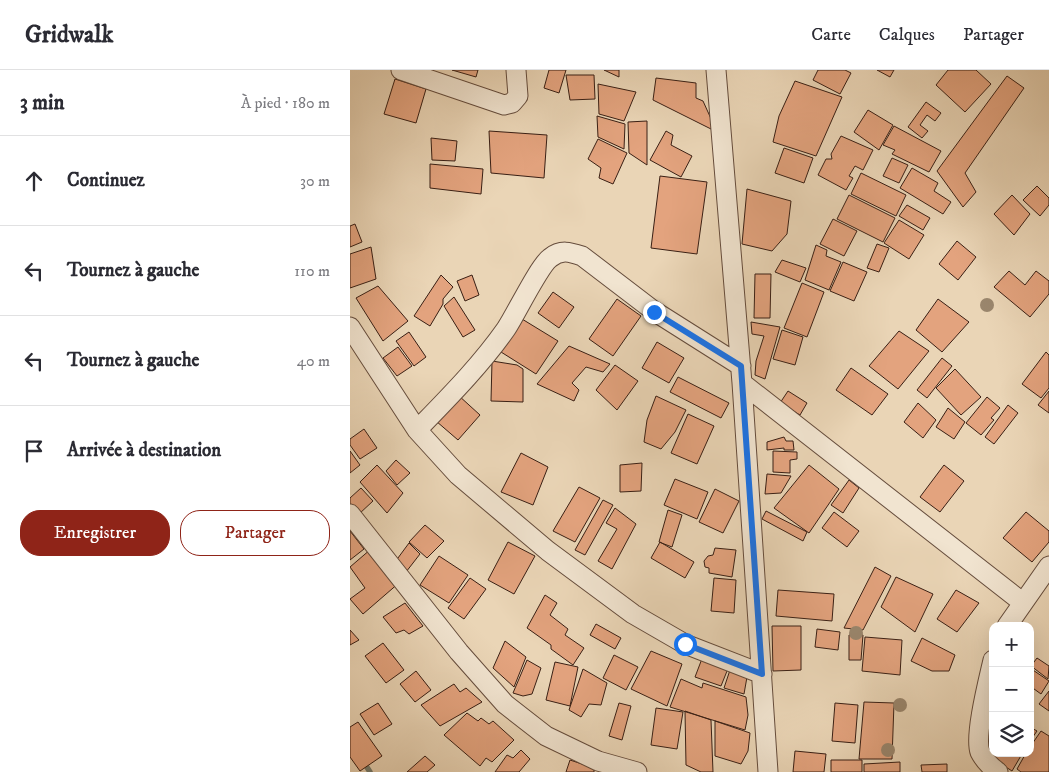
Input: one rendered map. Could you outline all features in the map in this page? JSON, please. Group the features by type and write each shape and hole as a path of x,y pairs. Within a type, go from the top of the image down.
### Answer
{"street":[{"path":"400,70 504,105 512,103 518,96 516,70"},
{"path":"716,70 741,375 768,772"},
{"path":"417,430 481,362 506,329 548,259 560,252 570,252 582,256 654,312 741,375 1022,602"},
{"path":"350,327 417,430 458,476 548,551 633,614 685,644 762,674"},
{"path":"350,514 459,652 505,704 546,736 598,761 637,772"},
{"path":"1010,622 1049,566"},
{"path":"992,667 979,733 980,751 991,767 998,772"}],"building":[{"path":"452,70 478,70 476,77"},
{"path":"549,70 566,70 559,93 544,88"},
{"path":"604,70 619,70 619,77"},
{"path":"818,70 845,70 851,73 840,94 813,80"},
{"path":"877,70 894,70 890,77"},
{"path":"948,70 976,70 991,84 965,112 936,85"},
{"path":"566,75 594,75 595,99 570,100"},
{"path":"1007,76 1024,88 965,173 976,192 963,207 937,171"},
{"path":"656,78 696,83 696,98 703,101 717,132 653,100"},
{"path":"395,79 426,89 416,123 384,114"},
{"path":"795,81 842,97 816,156 773,142 779,116"},
{"path":"598,84 636,92 624,121 599,114"},
{"path":"926,102 941,113 935,121 927,115 920,125 928,131 922,138 908,127"},
{"path":"868,110 893,125 879,150 854,132"},
{"path":"597,116 625,124 624,149 598,137"},
{"path":"647,121 647,165 629,153 628,122"},
{"path":"894,126 941,151 929,172 892,154 895,150 883,145"},
{"path":"489,131 547,135 544,178 491,173"},
{"path":"666,131 673,135 671,145 692,156 681,177 650,160"},
{"path":"841,136 873,150 863,170 855,166 849,176 853,178 846,190 818,175 826,159 832,159 831,154"},
{"path":"431,138 457,141 455,161 432,160"},
{"path":"598,139 627,153 613,184 599,178 601,168 588,159"},
{"path":"784,148 813,158 804,183 775,173"},
{"path":"892,158 908,165 899,183 883,176"},
{"path":"430,164 483,169 481,194 430,188"},
{"path":"912,168 938,183 934,191 951,202 943,214 900,188"},
{"path":"861,173 906,195 896,216 851,194"},
{"path":"660,176 707,182 697,254 651,248"},
{"path":"1037,186 1049,198 1049,205 1040,216 1023,200"},
{"path":"747,189 791,201 787,234 772,251 742,244"},
{"path":"849,195 895,218 883,242 837,219"},
{"path":"1012,195 1030,214 1014,235 994,214"},
{"path":"907,205 930,218 923,230 899,216"},
{"path":"833,219 857,231 844,256 820,244"},
{"path":"899,220 924,235 909,259 884,243"},
{"path":"355,224 362,242 350,247 350,226"},
{"path":"957,241 976,257 958,280 939,264"},
{"path":"877,244 889,248 879,272 867,268"},
{"path":"816,245 827,250 826,256 841,262 829,290 805,280"},
{"path":"371,247 376,279 350,288 350,254"},
{"path":"782,260 806,268 800,282 775,272"},
{"path":"843,262 867,272 854,301 830,291"},
{"path":"1009,271 1025,285 1036,271 1049,281 1049,294 1030,317 994,287"},
{"path":"755,274 771,274 770,318 754,318"},
{"path":"441,275 453,287 443,299 443,304 430,326 414,316"},
{"path":"472,275 479,295 465,301 457,281"},
{"path":"802,283 824,292 807,337 784,328"},
{"path":"378,286 408,321 383,341 356,298"},
{"path":"553,292 574,307 559,328 538,313"},
{"path":"454,297 475,330 463,337 444,306"},
{"path":"617,299 641,316 613,356 589,339"},
{"path":"938,299 969,322 942,352 916,330"},
{"path":"522,319 558,341 536,374 501,352"},
{"path":"751,322 780,327 765,379 755,375 756,361 764,336 752,334"},
{"path":"782,330 803,337 795,365 773,359"},
{"path":"899,331 929,351 898,389 869,366"},
{"path":"409,332 426,357 414,366 396,341"},
{"path":"657,342 684,358 669,383 642,368"},
{"path":"569,346 610,364 603,372 586,367 572,383 579,390 574,401 537,384"},
{"path":"398,347 412,366 397,376 383,358"},
{"path":"1046,352 1049,355 1049,388 1041,398 1022,384"},
{"path":"942,358 952,366 927,398 917,390"},
{"path":"492,361 517,365 523,369 523,402 491,401"},
{"path":"615,365 638,381 617,410 596,390"},
{"path":"851,368 888,394 872,415 836,390"},
{"path":"955,369 981,397 961,415 936,388"},
{"path":"678,377 729,403 721,418 670,392"},
{"path":"788,391 807,403 800,415 780,403"},
{"path":"1049,391 1049,413 1038,405"},
{"path":"458,395 480,415 458,440 436,421"},
{"path":"656,396 686,410 675,432 661,449 644,442 647,420"},
{"path":"987,397 1000,408 991,418 994,420 981,435 966,423"},
{"path":"918,403 936,420 923,438 904,422"},
{"path":"1008,405 1018,413 994,444 985,437"},
{"path":"948,408 965,422 954,439 936,427"},
{"path":"688,414 714,426 697,464 671,453"},
{"path":"364,429 377,448 360,459 350,445 350,439"},
{"path":"784,437 786,441 793,441 794,450 784,450 784,448 767,450 767,442"},
{"path":"350,451 360,465 350,473"},
{"path":"773,451 797,452 797,459 790,460 790,473 773,472"},
{"path":"521,453 548,467 533,505 501,492"},
{"path":"396,460 410,473 397,485 386,471"},
{"path":"642,463 641,491 620,492 620,465"},
{"path":"377,465 403,493 387,513 360,482"},
{"path":"809,465 839,489 809,533 774,508"},
{"path":"944,465 964,481 940,512 920,497"},
{"path":"767,474 791,476 781,493 765,494"},
{"path":"675,479 708,492 697,519 664,505"},
{"path":"849,480 859,488 843,513 831,505"},
{"path":"579,487 600,498 575,542 553,531"},
{"path":"361,488 373,501 359,514 350,504 350,498"},
{"path":"715,489 739,501 723,533 699,522"},
{"path":"603,500 613,505 585,555 575,550"},
{"path":"615,508 636,524 612,569 598,561 617,529 606,523"},
{"path":"668,510 682,515 672,547 659,542"},
{"path":"766,511 807,532 803,541 762,519"},
{"path":"834,512 859,531 847,547 822,528"},
{"path":"1026,512 1049,531 1049,542 1032,562 1003,538"},
{"path":"425,525 444,541 427,558 409,542"},
{"path":"350,531 364,549 350,560"},
{"path":"508,542 535,556 514,594 488,580"},
{"path":"660,542 694,562 685,578 651,558"},
{"path":"409,543 420,554 406,572 395,562"},
{"path":"715,548 736,550 732,577 709,573 709,568 705,567 704,561 708,556 713,555"},
{"path":"371,549 400,582 363,614 350,599 365,588 350,567"},
{"path":"439,556 468,575 449,603 420,585"},
{"path":"875,567 891,576 863,630 844,628"},
{"path":"896,577 933,594 915,632 881,607"},
{"path":"470,578 486,589 464,619 448,608"},
{"path":"714,578 736,580 734,613 711,611"},
{"path":"778,590 834,594 832,621 776,616"},
{"path":"956,590 979,603 957,632 937,619"},
{"path":"545,595 557,603 550,615 568,629 565,635 584,648 573,665 551,649 551,645 527,628"},
{"path":"405,603 423,626 409,634 404,630 396,633 383,617"},
{"path":"596,624 621,638 615,649 590,635"},
{"path":"772,626 801,626 801,670 773,671"},
{"path":"817,629 840,632 838,650 815,647"},
{"path":"350,630 359,640 350,645"},
{"path":"849,635 863,635 861,660 849,660"},
{"path":"865,637 902,640 900,675 862,671"},
{"path":"922,638 955,655 949,671 932,671 911,661"},
{"path":"505,641 526,657 514,687 493,668"},
{"path":"383,643 404,670 386,683 365,656"},
{"path":"651,651 682,664 667,706 631,689"},
{"path":"614,655 638,667 626,690 603,678"},
{"path":"703,656 729,666 721,686 695,677"},
{"path":"1037,658 1049,666 1048,679 1034,668 1034,662"},
{"path":"527,660 541,668 532,694 523,696 513,693"},
{"path":"555,662 578,667 570,706 546,700"},
{"path":"583,669 607,683 601,705 589,704 581,717 569,710"},
{"path":"730,670 747,677 744,694 724,688"},
{"path":"416,671 431,690 415,702 400,684"},
{"path":"1034,671 1049,681 1041,694 1034,689"},
{"path":"681,679 702,688 703,683 746,697 748,715 745,730 670,707"},
{"path":"454,684 460,692 466,688 482,702 440,726 421,705"},
{"path":"1049,691 1049,711 1039,704"},
{"path":"864,702 894,703 892,759 859,759"},
{"path":"378,703 392,724 374,735 360,714"},
{"path":"619,703 631,706 622,740 609,736"},
{"path":"835,703 858,705 855,743 832,741"},
{"path":"656,708 683,712 677,749 651,745"},
{"path":"685,711 711,720 713,772 701,772 686,765"},
{"path":"467,713 478,721 481,718 489,724 493,721 514,740 492,762 486,758 480,766 444,735"},
{"path":"715,721 750,733 748,751 741,764 715,756"},
{"path":"358,722 382,756 360,771 350,757 350,727"},
{"path":"986,724 989,727 989,756"},
{"path":"1041,731 1049,736 1049,772 1021,772 1017,769 1024,757 1034,757 1034,741"},
{"path":"521,750 530,759 519,772 495,772 507,755 513,758"},
{"path":"795,751 826,754 824,772 793,772"},
{"path":"425,756 435,765 427,772 407,772"},
{"path":"991,757 1020,757 1012,771"},
{"path":"570,760 594,768 594,772 566,772"},
{"path":"831,760 862,760 862,772 831,772"},
{"path":"900,762 900,772 864,772 864,764"},
{"path":"947,764 947,772 922,772 921,765"}],"waterway":[{"path":"363,761 370,772"}],"route":[{"path":"654,312 741,366 762,674 685,644"}]}
